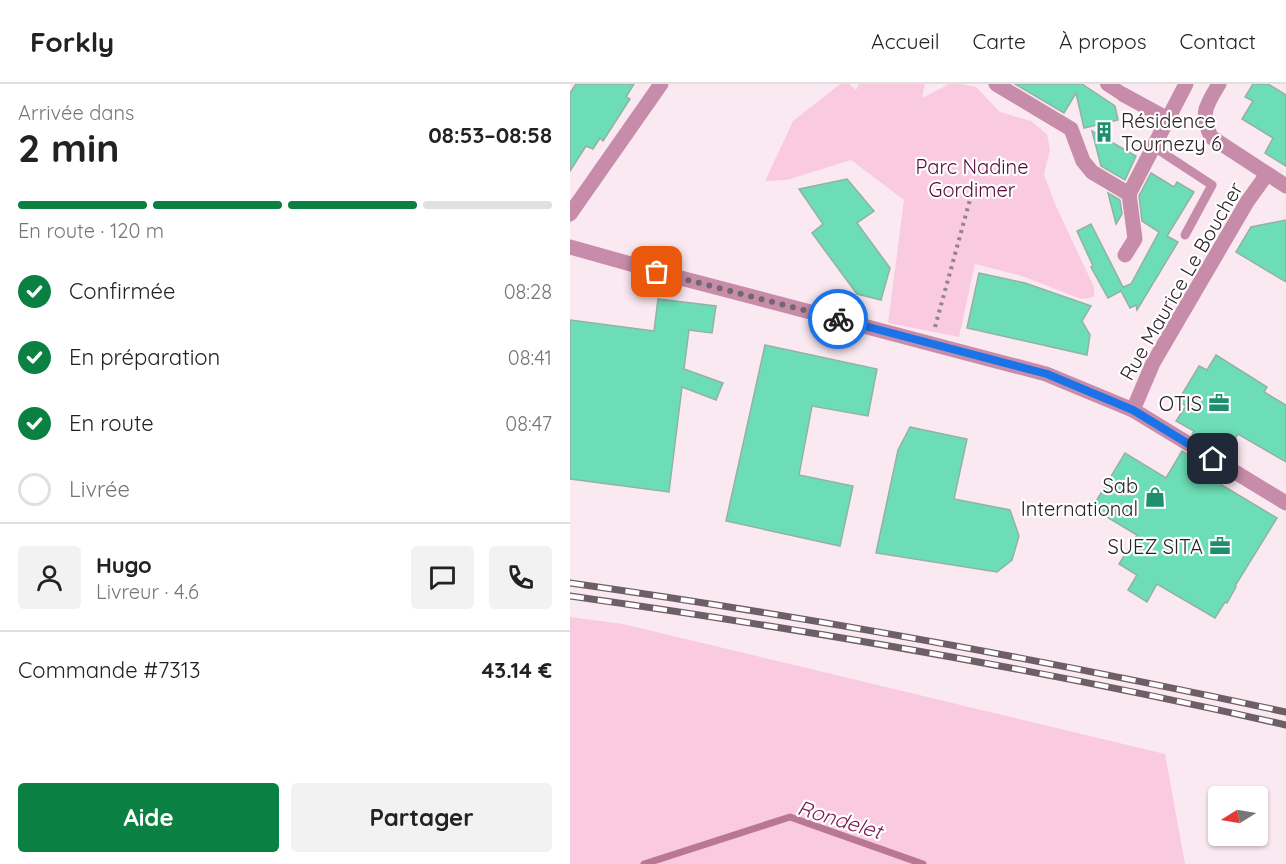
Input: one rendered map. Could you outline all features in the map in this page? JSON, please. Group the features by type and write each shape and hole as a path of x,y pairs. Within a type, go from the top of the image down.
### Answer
{"street":[{"path":"570,214 661,84"},
{"path":"996,84 1071,129 1083,161 1092,172 1129,194"},
{"path":"1107,84 1168,119"},
{"path":"1125,255 1135,238 1129,194 1186,84"},
{"path":"1219,84 1204,109 1205,124 1211,136 1286,186"},
{"name":"Rue Maurice Le Boucher","path":"1267,174 1247,202 1153,363 1133,410 1286,503"},
{"path":"570,247 1047,374 1133,410"}],"lane":[{"path":"1154,147 1212,185 1185,235"}],"path":[{"path":"926,342 933,333 971,196"}],"green space":[{"name":"Parc Nadine Gordimer","path":"840,84 849,84 856,90 859,84 925,84 922,98 949,84 976,87 1000,112 1031,121 1047,134 1050,150 1044,174 1055,204 1094,287 1094,297 1081,299 1022,276 975,264 959,337 888,323 904,200 851,160 787,180 765,181 793,121"},
{"path":"570,617 623,624 1165,754 1185,864 570,864"}],"building":[{"path":"576,84 634,84 626,97 630,99 603,141 600,138 593,149 586,146 570,171 570,93"},
{"path":"1015,84 1082,84 1115,106 1118,120 1084,128 1076,93 1064,113"},
{"path":"1253,84 1268,84 1286,95 1286,166 1265,153 1273,138 1242,119 1253,101 1245,97"},
{"path":"1092,131 1136,156 1125,180 1101,166"},
{"path":"1151,173 1174,187 1177,182 1194,192 1167,236 1178,242 1137,310 1136,305 1130,308 1121,291 1108,298 1091,267 1093,266 1077,231 1091,224 1123,287 1131,284 1159,232 1142,221 1139,196"},
{"path":"847,179 874,211 857,223 890,268 881,300 857,294 812,233 823,224 799,189"},
{"path":"1108,193 1120,200 1122,214 1116,224"},
{"path":"1286,220 1286,282 1236,252 1251,227"},
{"path":"979,273 1025,283 1091,306 1082,321 1090,335 1087,355 967,328"},
{"path":"658,299 716,306 712,333 689,330 684,369 723,383 716,400 682,387 669,492 570,479 570,320 654,331"},
{"path":"765,345 877,369 868,416 812,406 799,475 853,486 840,546 726,521"},
{"name":"OTIS","path":"1216,355 1267,387 1264,392 1286,405 1286,462 1238,434 1225,455 1192,435 1194,431 1176,421 1186,406 1178,401 1199,366 1207,370"},
{"path":"910,427 967,439 954,499 1010,510 1019,536 1012,560 997,572 876,553 898,450"},
{"path":"1182,451 1215,471 1210,478 1277,518 1227,603 1225,602 1215,618 1157,584 1147,602 1128,590 1137,575 1119,564 1137,535 1092,508 1125,453 1166,478"}],"waterway":[{"name":"Rondelet","path":"644,864 790,817 923,864"}],"railway":[{"path":"570,583 750,610 929,641 1286,712"},
{"path":"570,596 750,623 1019,669 1286,725"}],"way so far":[{"path":"657,272 838,319"}],"place":[{"name":"Résidence Tournezy 6","path":"1104,132"},
{"name":"OTIS","path":"1219,403"},
{"name":"Sab International","path":"1155,497"},
{"name":"SUEZ SITA","path":"1220,546"}],"route":[{"path":"838,319 1047,374 1133,410 1213,459"}]}
